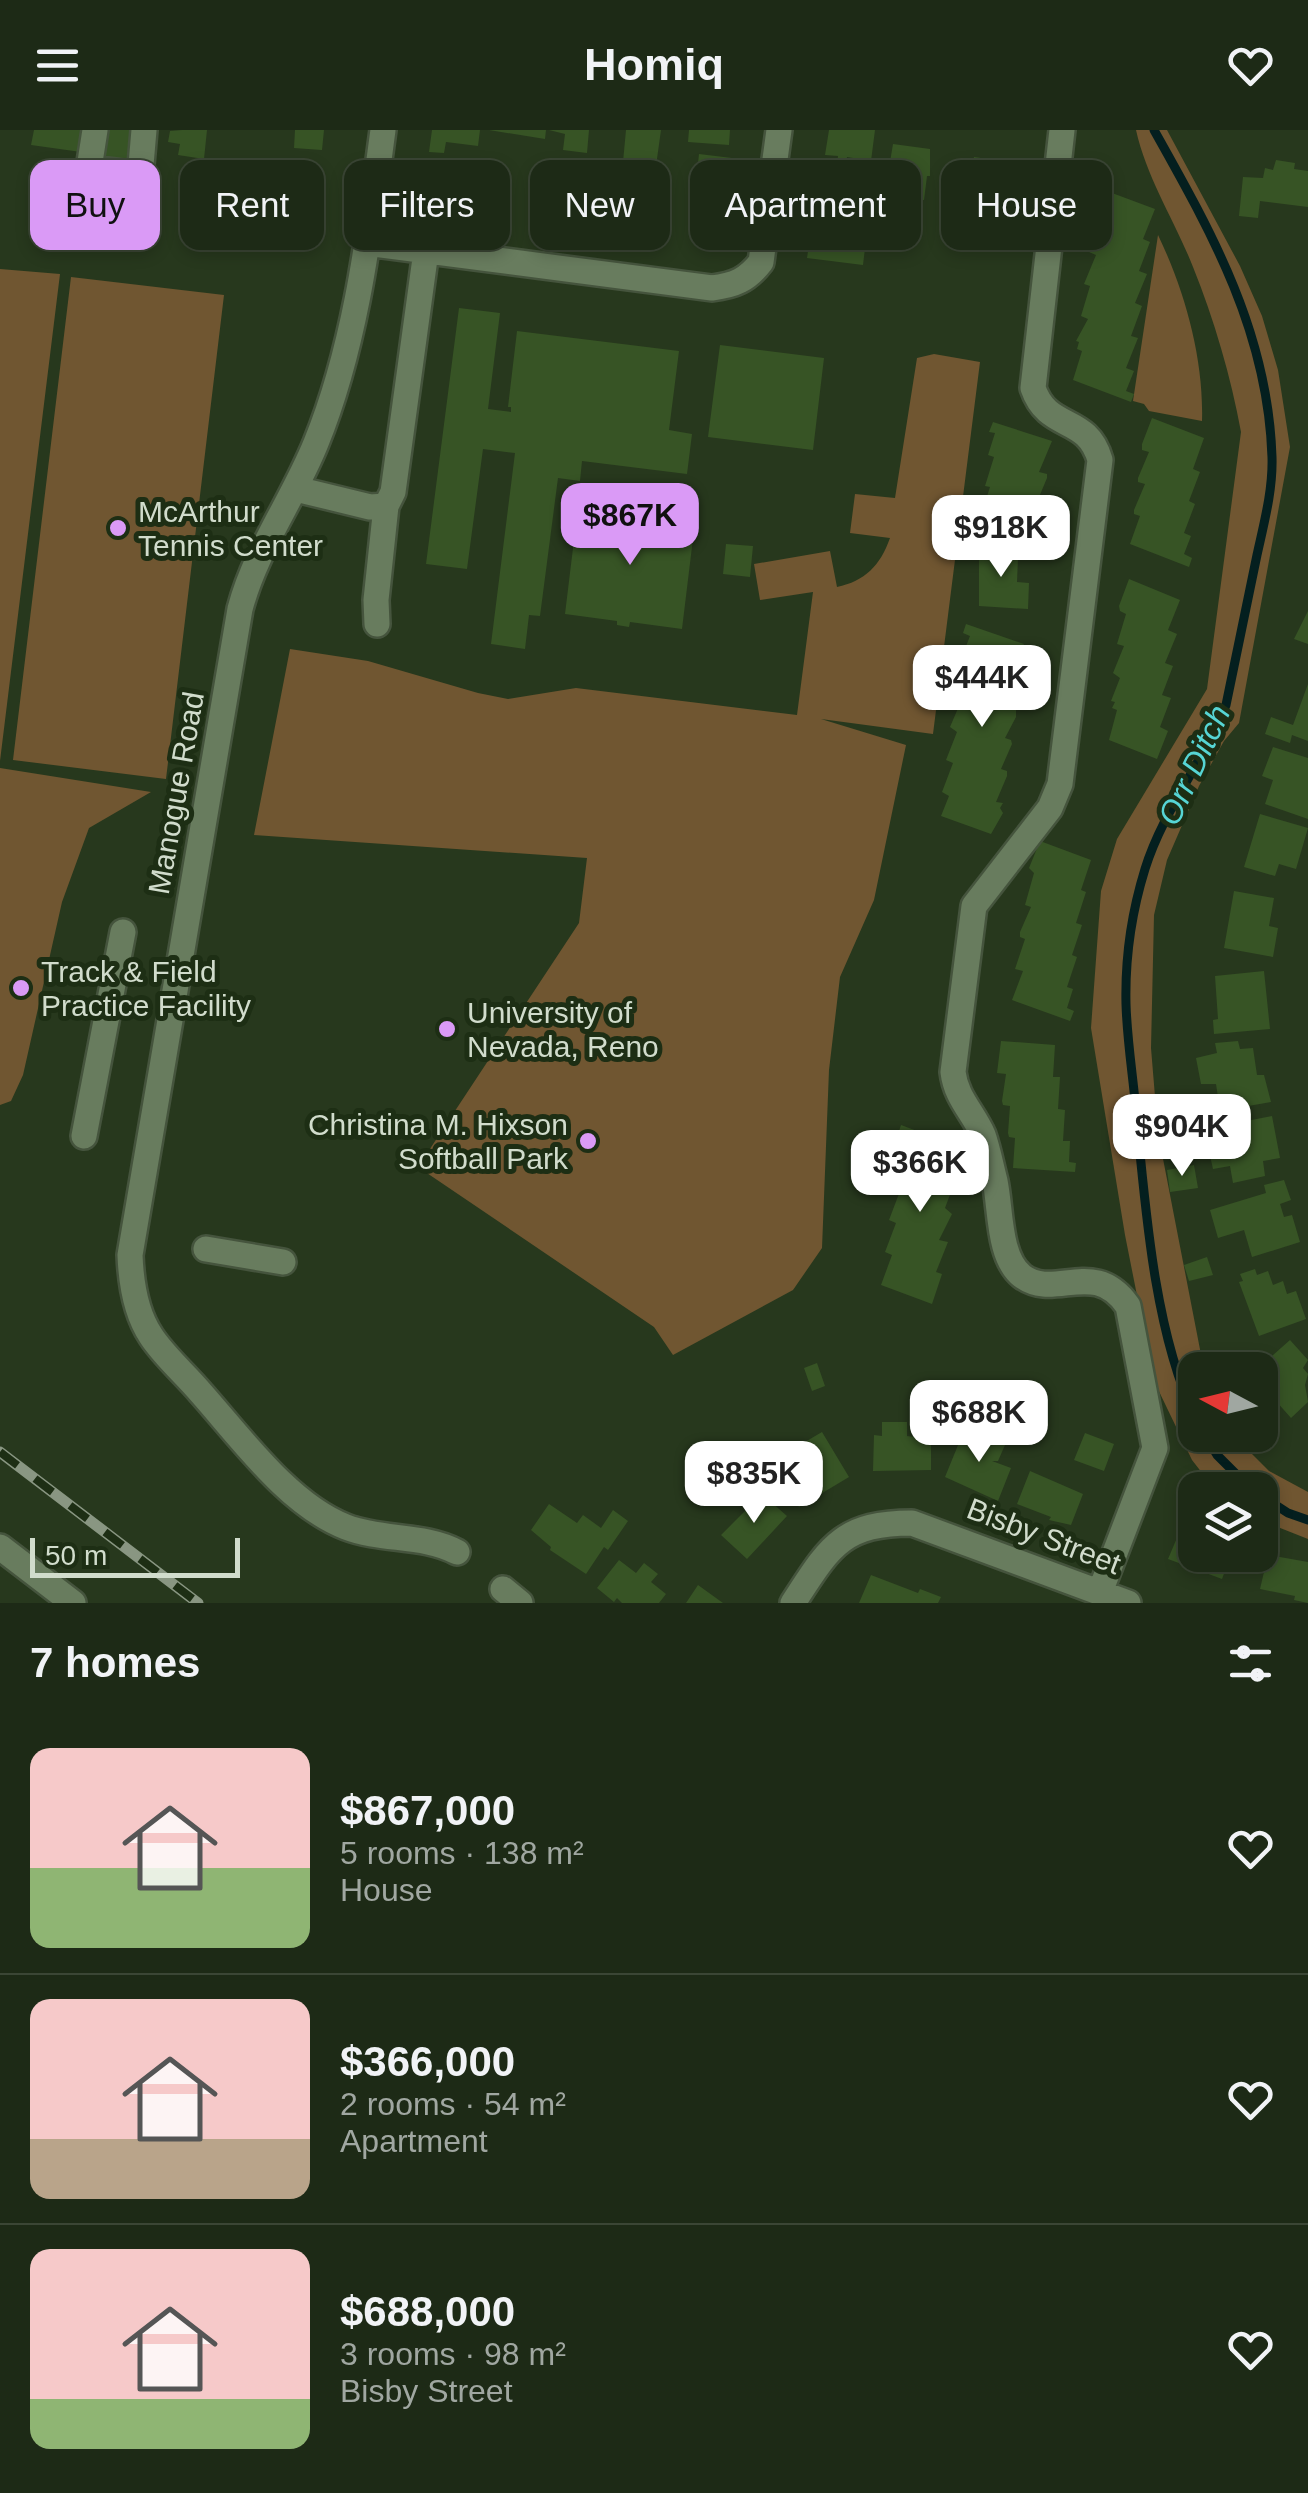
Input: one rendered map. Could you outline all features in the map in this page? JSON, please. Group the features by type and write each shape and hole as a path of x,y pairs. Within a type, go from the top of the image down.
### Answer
{"street":[{"path":"95,130 90,162 94,170 132,174 141,165 144,130"},
{"name":"Manogue Road","path":"378,160 383,130"},
{"path":"418,250 712,288 734,286 761,262 779,130"},
{"path":"1062,130 1033,388 1038,402 1049,414 1085,431 1096,444 1100,460 1060,784 1050,808 974,906 953,1072 955,1090 983,1136 1010,1262 1025,1279 1104,1282 1117,1290 1128,1306 1155,1448 1100,1592"},
{"name":"Manogue Road","path":"365,250 334,396 296,489 249,576 240,608 130,1255 131,1278 137,1306 150,1334 249,1447 319,1514 360,1531 414,1539 457,1552"},
{"path":"377,624 386,506 393,492 426,251"},
{"path":"296,489 386,506"},
{"path":"84,1136 123,932"},
{"path":"206,1249 283,1262"},
{"name":"Bisby Street","path":"793,1603 832,1547 853,1531 880,1523 912,1523 1128,1603"},
{"path":"0,1547 73,1603"}],"shaded area":[{"path":"1136,130 1167,130 1240,266 1262,316 1278,370 1290,447 1239,723 1224,741 1199,786 1167,860 1154,915 1151,1048 1158,1133 1201,1352 1178,1352 1178,1431 1154,1381 1091,1028 1101,891 1117,839 1207,689 1241,432 1208,307 1147,166"},
{"path":"1158,235 1191,326 1200,374 1202,421 1149,411 1144,404 1133,401"},
{"path":"0,269 60,274 0,761"},
{"name":"McArthur Tennis Center","path":"71,277 224,295 166,779 13,760"},
{"path":"934,354 980,362 933,734 821,719 906,745 874,900 840,977 829,1070 822,1248 793,1290 673,1355 654,1327 418,1167 579,923 587,858 254,835 290,649 368,661 508,699 576,688 797,715 813,592 760,600 754,564 830,551 837,587 856,581 876,564 890,538 850,533 855,494 895,498 917,358"},
{"name":"Track & Field Practice Facility","path":"0,768 151,792 89,828 62,902 23,1075 11,1101 0,1105"},
{"path":"1188,1452 1250,1452 1271,1472 1201,1472"},
{"path":"1278,1476 1308,1492 1308,1539 1278,1527"}],"building":[{"path":"34,130 89,130 81,152 31,145"},
{"path":"100,130 135,130 131,160 96,160"},
{"path":"207,130 204,159 178,155 180,144 168,142 170,131"},
{"path":"295,130 324,130 322,150 294,148"},
{"path":"432,130 480,130 478,146 446,142 444,153 429,152"},
{"path":"489,130 546,130 545,139"},
{"path":"549,130 589,130 587,153 563,150 565,134"},
{"path":"626,130 661,130 657,160 623,160"},
{"path":"689,130 730,130 729,145 688,142"},
{"path":"829,130 875,130 871,160 838,160 838,156 825,155"},
{"path":"893,144 930,149 930,176 924,200 921,160 890,160"},
{"path":"699,154 732,158 732,160 698,160"},
{"path":"1276,160 1295,163 1294,169 1308,171 1308,207 1260,201 1258,218 1239,216 1243,177 1263,178 1265,168 1273,170"},
{"path":"1112,193 1155,209 1143,239 1150,242 1139,271 1147,274 1135,303 1142,306 1131,336 1138,338 1126,368 1134,371 1126,391 1134,394 1131,402 1073,380 1082,351 1077,349 1076,341 1088,319 1081,316 1090,286 1084,284 1096,255 1089,252 1112,250"},
{"path":"808,250 865,250 863,265 807,258"},
{"path":"459,308 500,313 488,409 511,412 508,407 517,331 679,351 669,430 692,434 687,474 582,461 580,481 558,478 540,616 529,615 525,649 491,644 515,453 483,449 467,569 426,564"},
{"path":"720,345 824,358 813,450 708,437"},
{"path":"1152,418 1204,438 1193,469 1200,472 1189,501 1195,504 1184,533 1191,536 1184,554 1192,558 1189,567 1130,544 1140,516 1134,510 1145,484 1138,482 1138,478 1149,452 1142,450 1142,444"},
{"path":"993,422 1052,441 1039,472 1047,474 1037,502 1042,504 1042,513 1031,535 980,518 990,487 985,486 994,457 988,455 995,433 989,432"},
{"path":"578,507 630,513 631,509 644,511 643,516 695,522 682,629 630,622 629,627 617,625 617,621 565,614"},
{"path":"726,544 753,546 750,577 723,574"},
{"path":"979,546 1009,549 1009,558 1018,558 1017,582 1029,583 1028,609 979,606"},
{"path":"1129,579 1180,600 1168,630 1177,634 1165,663 1173,666 1162,695 1171,698 1160,727 1168,731 1157,759 1109,740 1117,710 1112,708 1115,702 1111,701 1120,678 1113,673 1124,646 1117,644 1126,614 1119,606"},
{"path":"1308,611 1308,644 1294,639"},
{"path":"966,624 1024,644 1013,673 1019,676 1020,685 1008,705 1016,708 1016,717 1005,738 1012,744 1001,769 1007,771 1007,776 996,802 1003,803 1003,813 991,834 941,816 949,796 942,792 953,763 946,760 957,732 950,727 962,699 954,695 965,667 959,664 970,636 963,633"},
{"path":"1308,684 1308,741 1292,735 1290,743 1265,734 1271,717 1293,725"},
{"path":"1273,747 1308,758 1308,819 1265,804 1273,780 1262,776"},
{"path":"1260,814 1308,828 1296,869 1279,864 1275,876 1244,867"},
{"path":"1040,841 1091,860 1076,923 1082,925 1072,955 1077,957 1067,987 1073,989 1067,1008 1074,1011 1070,1021 1012,1000 1023,971 1015,969 1025,939 1020,932 1031,907 1025,905 1034,873 1029,868"},
{"path":"1234,891 1274,898 1269,926 1278,928 1273,957 1224,948"},
{"path":"1264,971 1270,1029 1214,1034 1213,1020 1218,1019 1215,976"},
{"path":"1001,1041 1055,1045 1053,1077 1060,1077 1058,1109 1065,1110 1063,1141 1070,1141 1069,1162 1076,1163 1075,1172 1013,1168 1015,1138 1008,1133 1010,1106 1002,1101 1006,1074 997,1073"},
{"path":"1238,1041 1240,1049 1253,1048 1257,1075 1264,1075 1271,1102 1220,1111 1216,1084 1201,1084 1196,1058 1217,1053 1215,1043"},
{"path":"1272,1116 1280,1158 1263,1161 1265,1176 1233,1183 1230,1166 1213,1169 1209,1151 1225,1147 1221,1126"},
{"path":"901,1125 960,1147 949,1176 954,1178 954,1184 945,1208 952,1214 939,1240 948,1242 936,1272 942,1274 932,1304 881,1285 892,1255 885,1252 896,1223 889,1220 900,1191 894,1189 905,1159 897,1157 905,1137 898,1134"},
{"path":"1194,1165 1198,1188 1170,1192 1167,1170"},
{"path":"1284,1180 1291,1200 1280,1204 1284,1217 1292,1215 1300,1242 1252,1257 1244,1230 1218,1238 1210,1210 1266,1193 1264,1185"},
{"path":"1207,1257 1213,1275 1189,1281 1184,1265"},
{"path":"1255,1269 1257,1275 1268,1271 1273,1285 1283,1281 1287,1294 1296,1291 1306,1319 1259,1336 1239,1282 1243,1281 1240,1274"},
{"path":"1290,1340 1308,1360 1303,1368 1308,1374 1308,1402 1291,1418 1278,1403 1276,1352"},
{"path":"817,1363 825,1386 812,1391 804,1368"},
{"path":"994,1385 1006,1389 1001,1404 989,1400"},
{"path":"1029,1395 1042,1400 1031,1429 1018,1424"},
{"path":"882,1422 907,1422 907,1436 931,1439 931,1470 873,1471 874,1435 882,1436"},
{"path":"965,1428 1005,1445 998,1461 992,1461 1011,1468 998,1501 945,1477"},
{"path":"822,1432 849,1477 799,1507 781,1476 814,1457 805,1442"},
{"path":"1085,1433 1114,1444 1104,1471 1074,1460"},
{"path":"1030,1471 1083,1494 1071,1525 1049,1520 1051,1517 1017,1504"},
{"path":"762,1494 787,1516 747,1559 721,1535"},
{"path":"549,1504 577,1523 583,1515 601,1528 613,1510 628,1521 586,1574 550,1550 531,1530"},
{"path":"1178,1536 1178,1563 1168,1559"},
{"path":"1278,1557 1308,1562 1308,1603 1294,1600 1295,1596 1260,1589 1264,1572 1278,1572"},
{"path":"619,1560 636,1573 644,1563 658,1574 651,1582 666,1594 659,1603 622,1603 617,1598 614,1602 597,1588"},
{"path":"1203,1572 1225,1572 1222,1579"},
{"path":"871,1575 918,1593 920,1589 941,1597 938,1603 859,1603"},
{"path":"698,1585 723,1603 686,1603"}],"waterway":[{"name":"Orr Ditch","path":"1154,130 1234,286 1260,368 1272,457 1268,506 1226,705 1153,848 1130,936 1126,1004 1143,1186 1161,1307 1178,1373"},
{"name":"Orr Ditch","path":"1215,1452 1234,1472"},
{"name":"Orr Ditch","path":"1278,1507 1308,1520"}],"railway":[{"path":"0,1452 198,1603"}],"place":[{"name":"McArthur Tennis Center","path":"118,528"},
{"name":"Track & Field Practice Facility","path":"21,988"},
{"name":"University of Nevada, Reno","path":"447,1029"},
{"name":"Christina M. Hixson Softball Park","path":"588,1141"}]}
